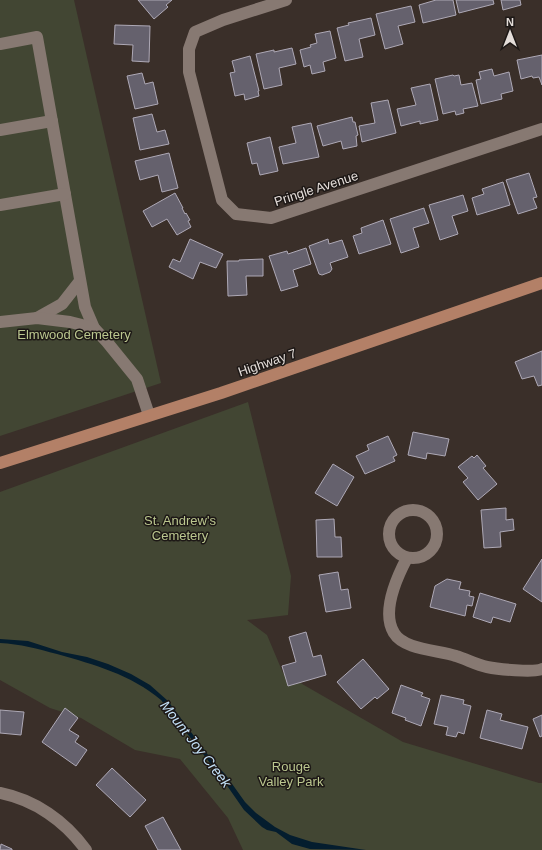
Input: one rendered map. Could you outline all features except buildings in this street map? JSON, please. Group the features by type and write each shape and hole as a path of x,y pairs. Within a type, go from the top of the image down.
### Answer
{"main road":[{"name":"Highway 7","path":"0,463 221,392 542,283"}],"street":[{"name":"Pringle Avenue","path":"286,0 223,20 195,32 189,49 189,72 222,200 236,214 271,218 542,129"},
{"path":"0,44 37,37 85,308 94,328 138,379 149,415"},
{"path":"0,130 52,121"},
{"path":"0,205 65,194"},
{"path":"37,318 62,304 80,281"},
{"path":"0,322 37,318 70,322 94,328"},
{"path":"410,510 419,510 428,514 434,522 437,530 437,540 432,549 425,555 416,558 407,558 398,554 392,546 389,537 389,528 393,519 401,513 410,510"},
{"path":"407,558 395,581 390,602 390,620 394,634 406,643 419,648 455,655 487,667 539,671 542,669"},
{"path":"0,793 14,796 41,808 61,822 86,850"}],"green space":[{"name":"Elmwood Cemetery","path":"0,0 74,0 161,383 0,436"},
{"path":"248,402 291,576 288,615 247,620 267,635 283,673 403,742 542,783 542,850 243,850 228,818 180,759 135,750 81,718 50,708 0,680 0,492"}],"water":[{"name":"Mount Joy Creek","path":"0,639 28,641 62,652 87,657 131,674 150,685 168,701 214,763 225,774 245,802 256,813 275,827 290,835 312,842 366,850 310,849 292,844 276,832 267,830 244,810 221,777 161,700 149,691 137,683 112,671 57,654 15,644 0,643"}],"park label":[{"name":"St. Andrew's Cemetery","path":"180,528"},
{"name":"Rouge Valley Park","path":"291,774"}]}
